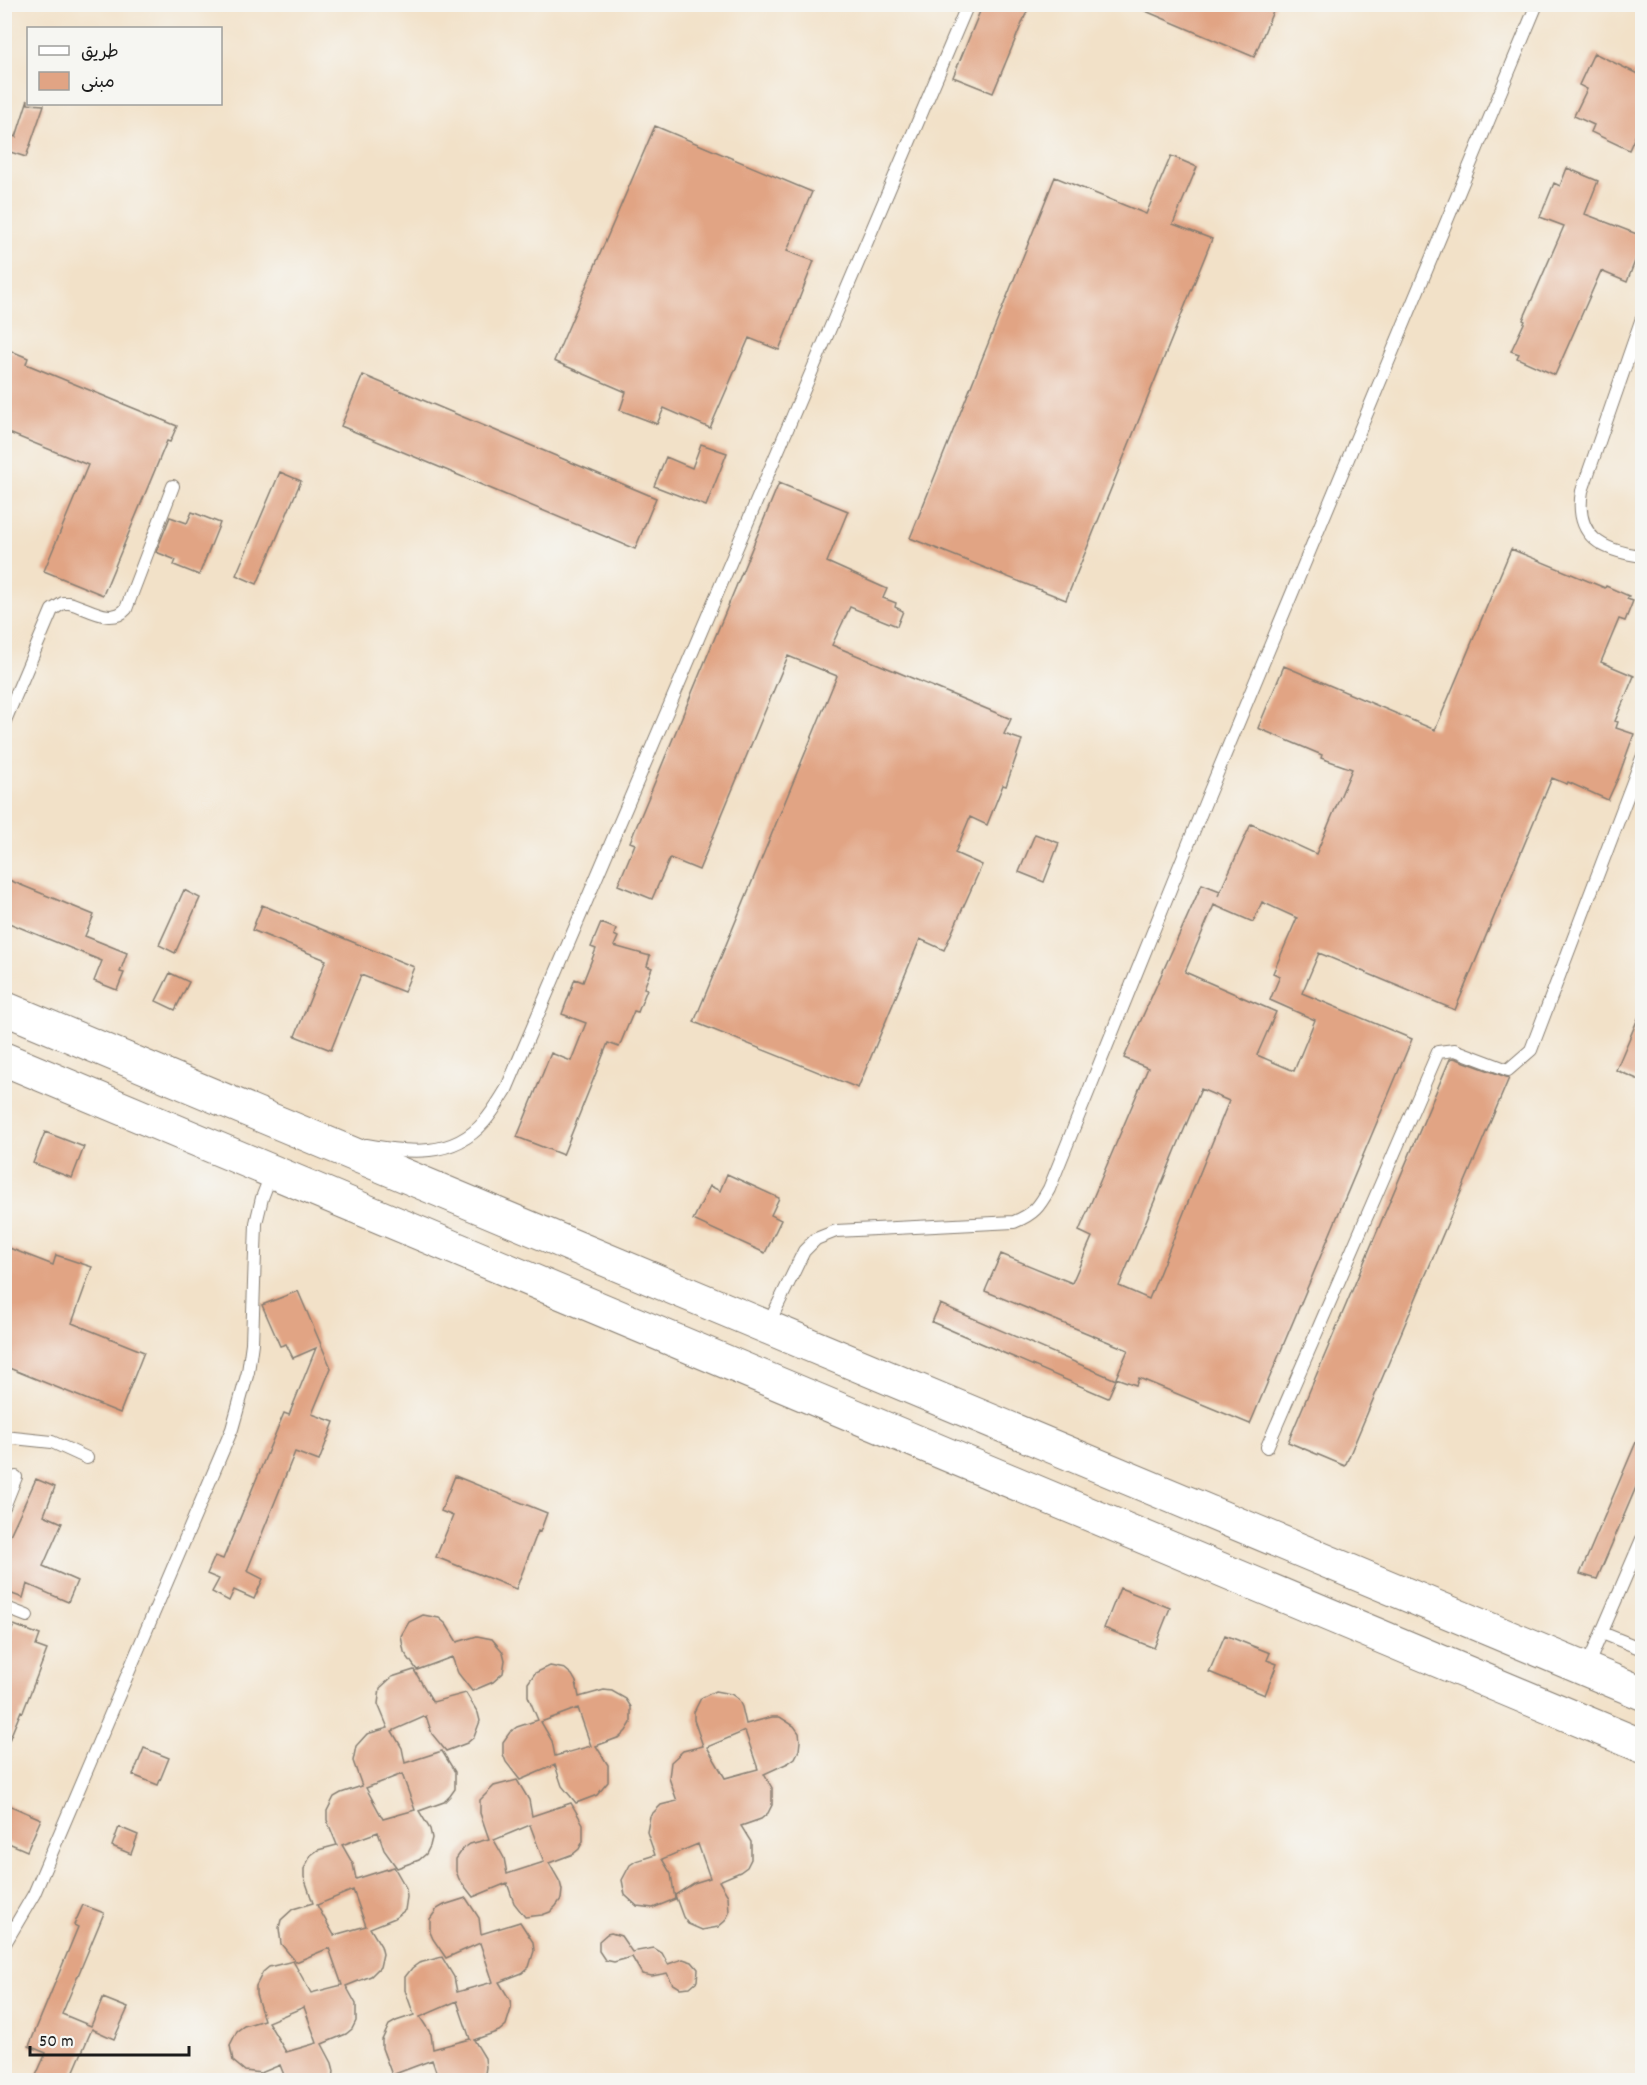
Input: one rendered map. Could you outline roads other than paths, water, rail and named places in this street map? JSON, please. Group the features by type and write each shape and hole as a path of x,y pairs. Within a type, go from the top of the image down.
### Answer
{"street":[{"path":"4,1008 1642,1694"},
{"path":"4,1059 1642,1746"}],"lane":[{"path":"249,1110 362,1144 395,1151 431,1151 460,1141 484,1123 506,1090 969,4"},
{"path":"767,1327 804,1251 816,1239 836,1231 1014,1222 1028,1217 1039,1208 1049,1189 1218,771 1537,4"},
{"path":"1642,318 1582,491 1579,507 1582,524 1597,543 1620,553 1642,556"},
{"path":"4,723 52,610 63,603 69,603 111,617 126,609 173,486"},
{"path":"1268,1447 1438,1052 1455,1050 1508,1070 1531,1050 1642,758"},
{"path":"4,1945 25,1914 34,1894 232,1429 248,1372 252,1343 256,1223 272,1172"},
{"path":"4,1437 51,1442 87,1458"},
{"path":"4,1507 16,1477"},
{"path":"1586,1670 1642,1539"},
{"path":"4,1606 27,1616"},
{"path":"1602,1634 1642,1649"}]}
